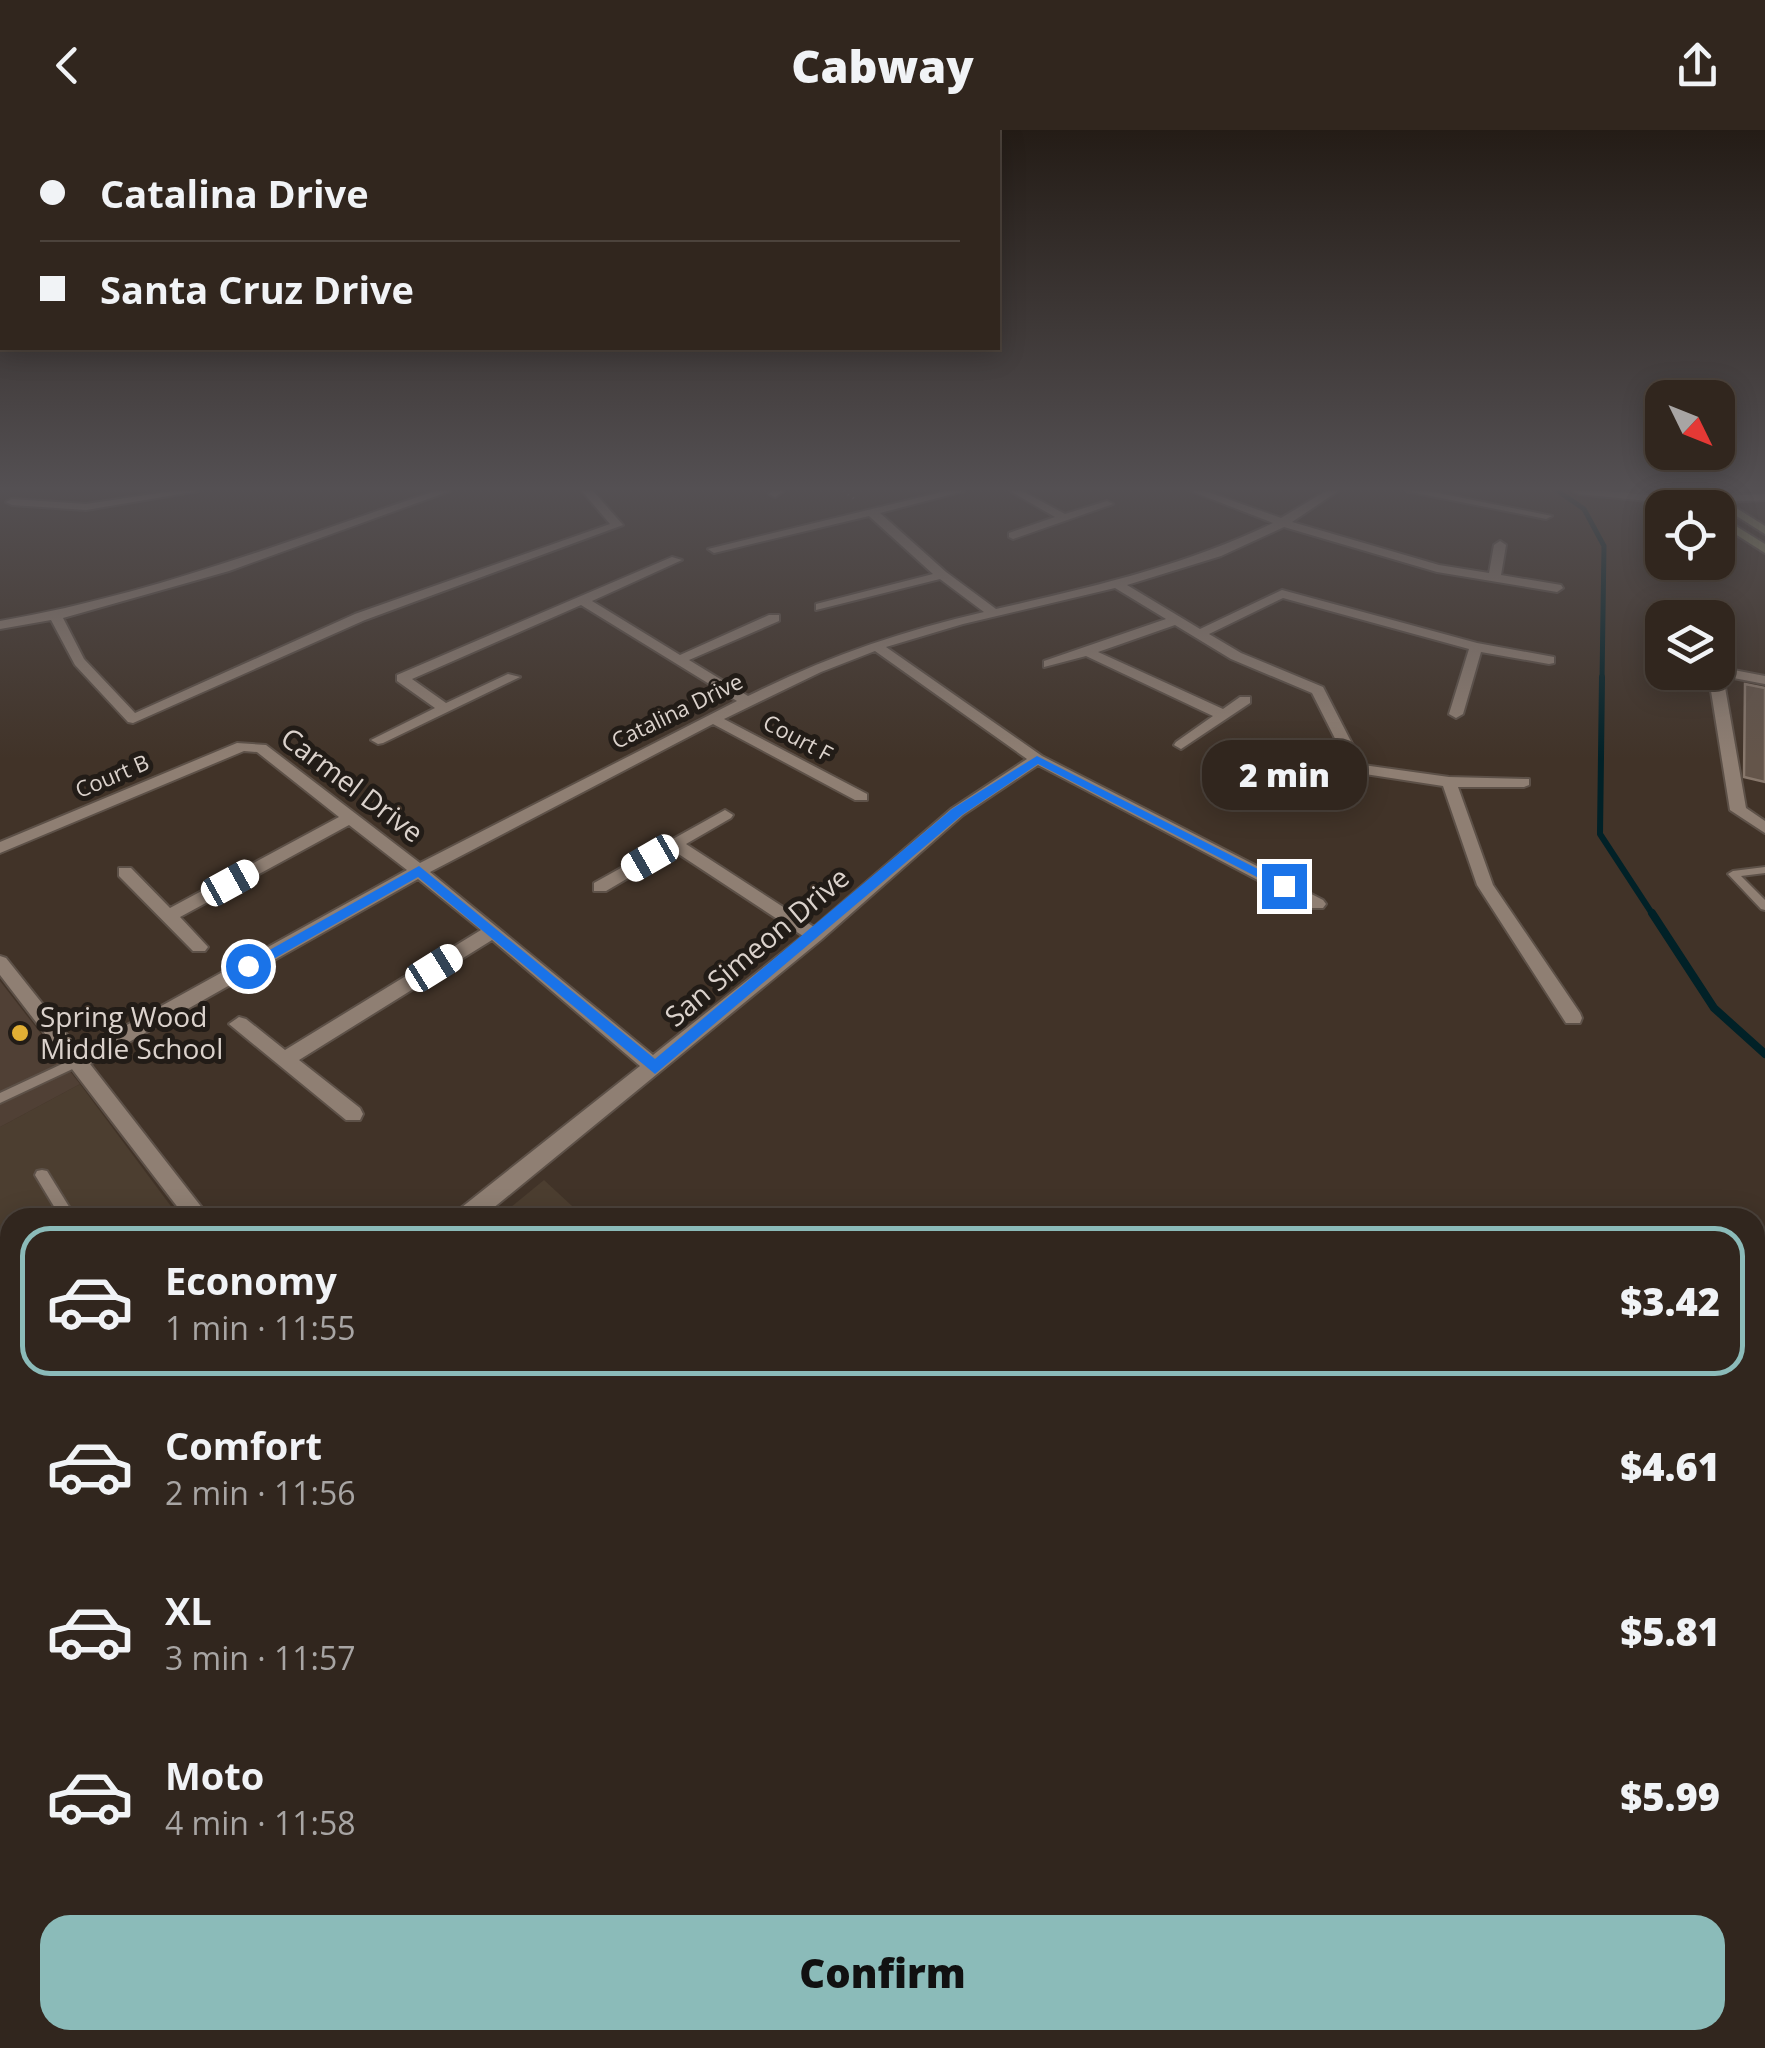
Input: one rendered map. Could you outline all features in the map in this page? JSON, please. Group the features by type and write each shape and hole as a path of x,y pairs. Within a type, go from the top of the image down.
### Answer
{"street":[{"path":"0,625 56,617 183,581"},
{"path":"56,617 71,656 121,702 133,719 360,617 462,581"},
{"path":"444,707 402,678 629,581"},
{"path":"821,606 921,581"},
{"path":"949,581 995,614"},
{"name":"Catalina Drive","path":"78,1062 572,787 748,702 876,646 1124,581"},
{"path":"1510,581 1557,588"},
{"path":"1115,583 1197,635 1318,690 1357,769 1449,782 1524,782"},
{"path":"1197,635 1282,594 1476,647 1549,660"},
{"path":"583,601 748,702"},
{"path":"679,660 774,618"},
{"path":"1049,664 1174,621"},
{"path":"876,646 1037,759 1318,904"},
{"path":"1456,714 1476,647"},
{"path":"1086,652 1224,715"},
{"path":"1735,675 1765,680"},
{"path":"378,740 512,678"},
{"path":"1719,690 1738,810 1765,828"},
{"path":"1180,745 1245,700"},
{"name":"Court F","path":"714,719 862,797"},
{"name":"Carmel Drive","path":"242,746 261,748 419,871 655,1068"},
{"name":"Court B","path":"0,848 242,746"},
{"name":"San Simeon Drive","path":"478,1208 815,936 957,812 1037,759"},
{"path":"1449,782 1486,884 1573,1018"},
{"path":"600,887 725,815"},
{"path":"169,916 351,818"},
{"path":"675,844 815,936"},
{"path":"125,872 199,947"},
{"path":"286,1059 493,931"},
{"path":"0,962 191,1208"},
{"path":"239,1024 353,1114"}],"lane":[{"path":"1765,870 1733,874 1765,906"},
{"path":"0,1098 78,1062"},
{"path":"42,1175 63,1208"}],"shaded area":[{"name":"Spring Wood Middle School","path":"0,981 80,1084 0,1127"},
{"path":"80,1084 172,1208 0,1208 0,1127"},
{"path":"544,1180 574,1208 510,1208"}],"building":[{"path":"1745,684 1765,688 1765,782 1744,777"}],"waterway":[{"path":"1602,680 1603,581"},
{"path":"1602,677 1600,834 1653,915"},
{"path":"1652,913 1714,1008 1765,1054"}],"place":[{"name":"Spring Wood Middle School","path":"20,1033"}],"route":[{"path":"248,966 419,871 655,1068 957,812 1037,759 1284,886"}]}
